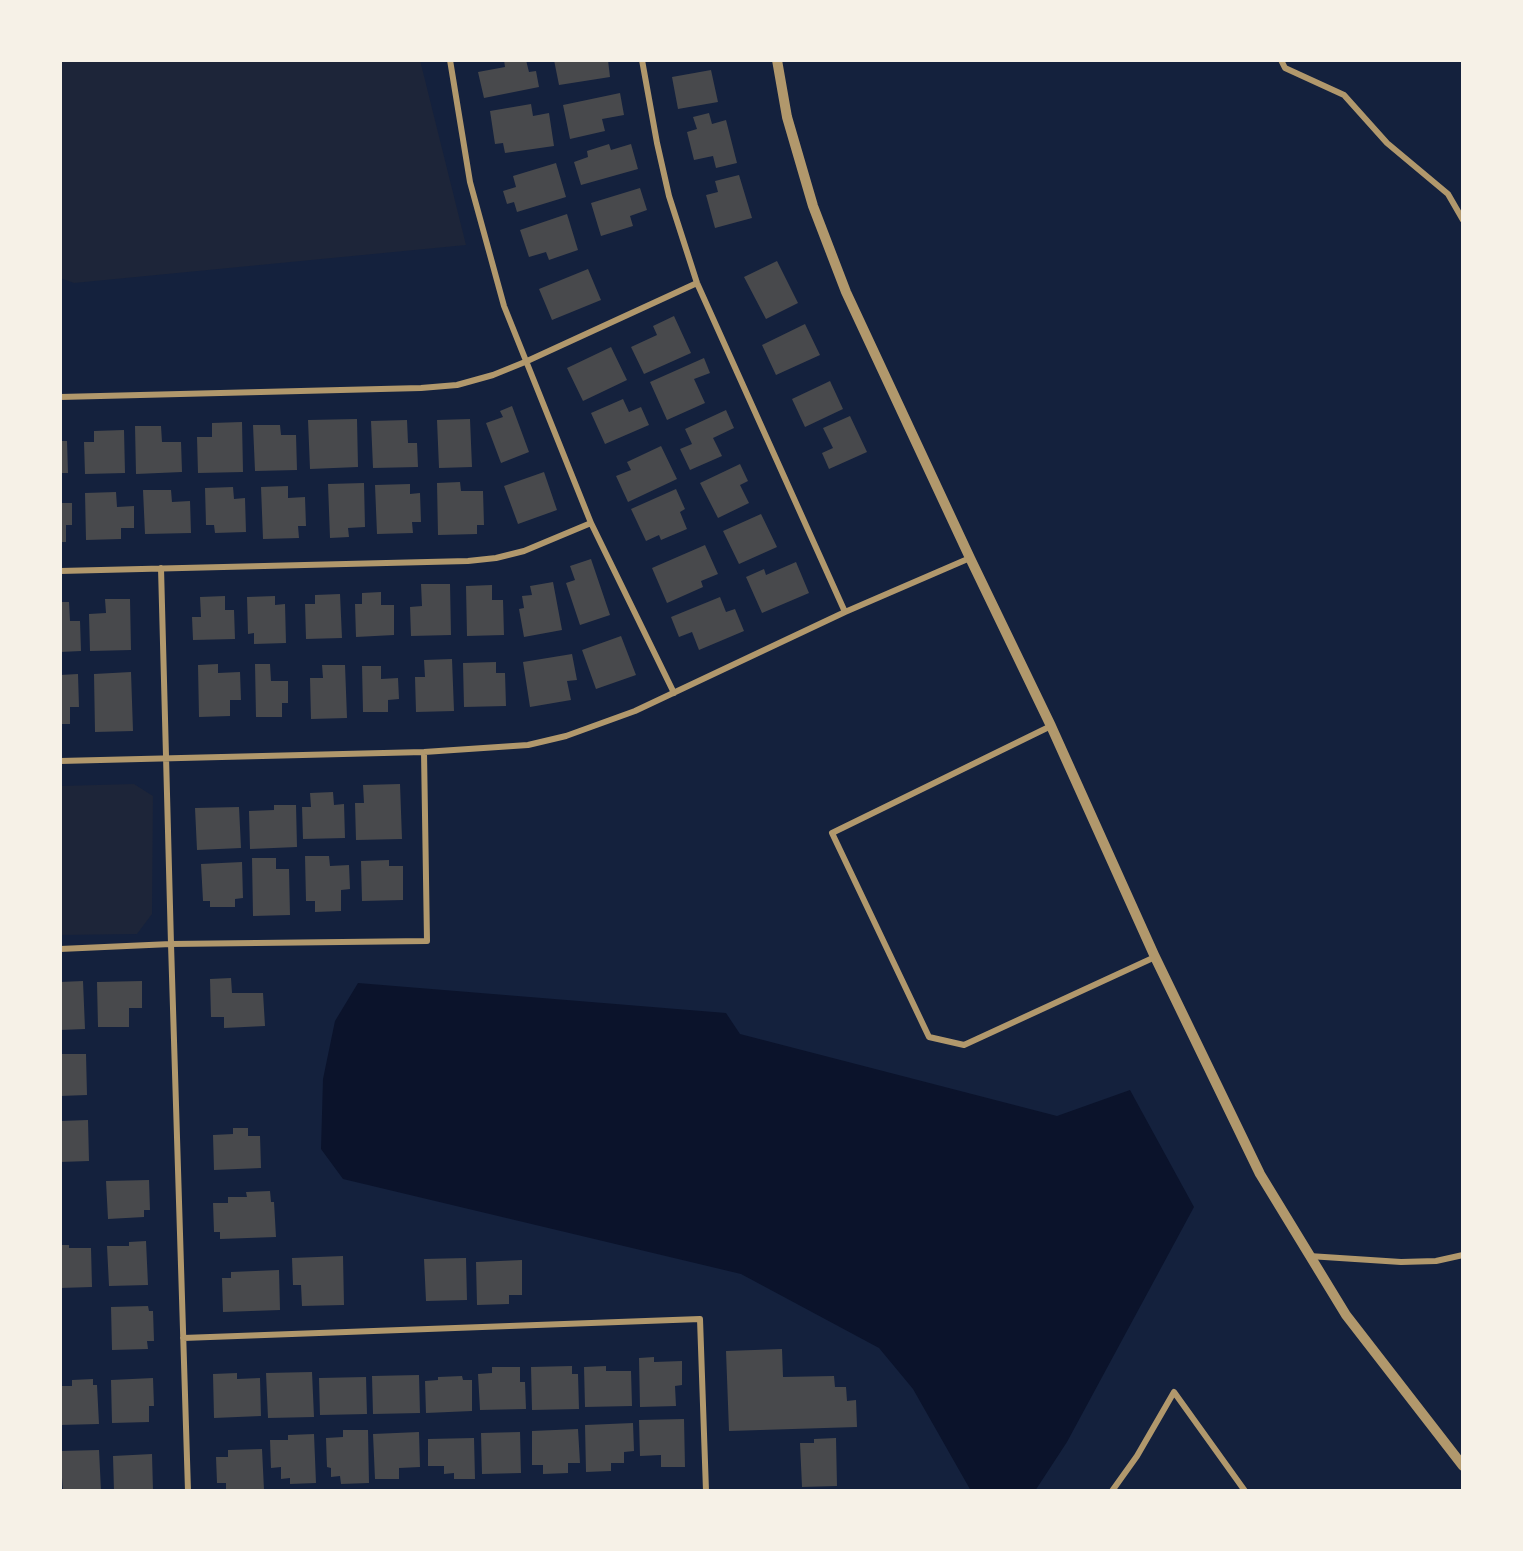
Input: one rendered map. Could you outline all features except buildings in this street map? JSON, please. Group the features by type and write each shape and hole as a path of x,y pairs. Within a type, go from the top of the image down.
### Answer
{"street":[{"path":"450,60 473,193 504,306 591,523 674,693"},
{"path":"642,60 669,196 697,283 844,612"},
{"path":"777,60 787,117 813,206 842,281 970,558 1051,726 1155,957 1260,1174 1346,1315 1463,1466"},
{"path":"1281,60 1285,68 1344,95 1387,142 1448,195 1463,220"},
{"path":"60,397 421,388 457,385 493,375 525,362 697,283"},
{"path":"60,571 468,561 496,558 524,551 591,523"},
{"path":"60,761 424,752 528,745 566,736 635,711 844,612 970,558"},
{"path":"162,568 165,758 188,1491"},
{"path":"1051,726 832,833 929,1037 964,1045 1155,957"},
{"path":"60,949 171,944 427,940 424,752"},
{"path":"1309,1256 1401,1262 1436,1261 1463,1255"},
{"path":"183,1338 700,1319 706,1491"},
{"path":"1112,1491 1137,1456 1174,1392 1245,1491"}],"shaded area":[{"path":"60,60 420,60 466,245 74,283 60,278"},
{"path":"134,784 153,796 152,914 137,934 60,935 60,786"},
{"path":"358,983 726,1013 740,1034 1057,1116 1130,1090 1194,1207 1067,1442 1035,1491 971,1491 913,1389 879,1348 741,1274 343,1179 321,1149 323,1079 335,1021"}]}
